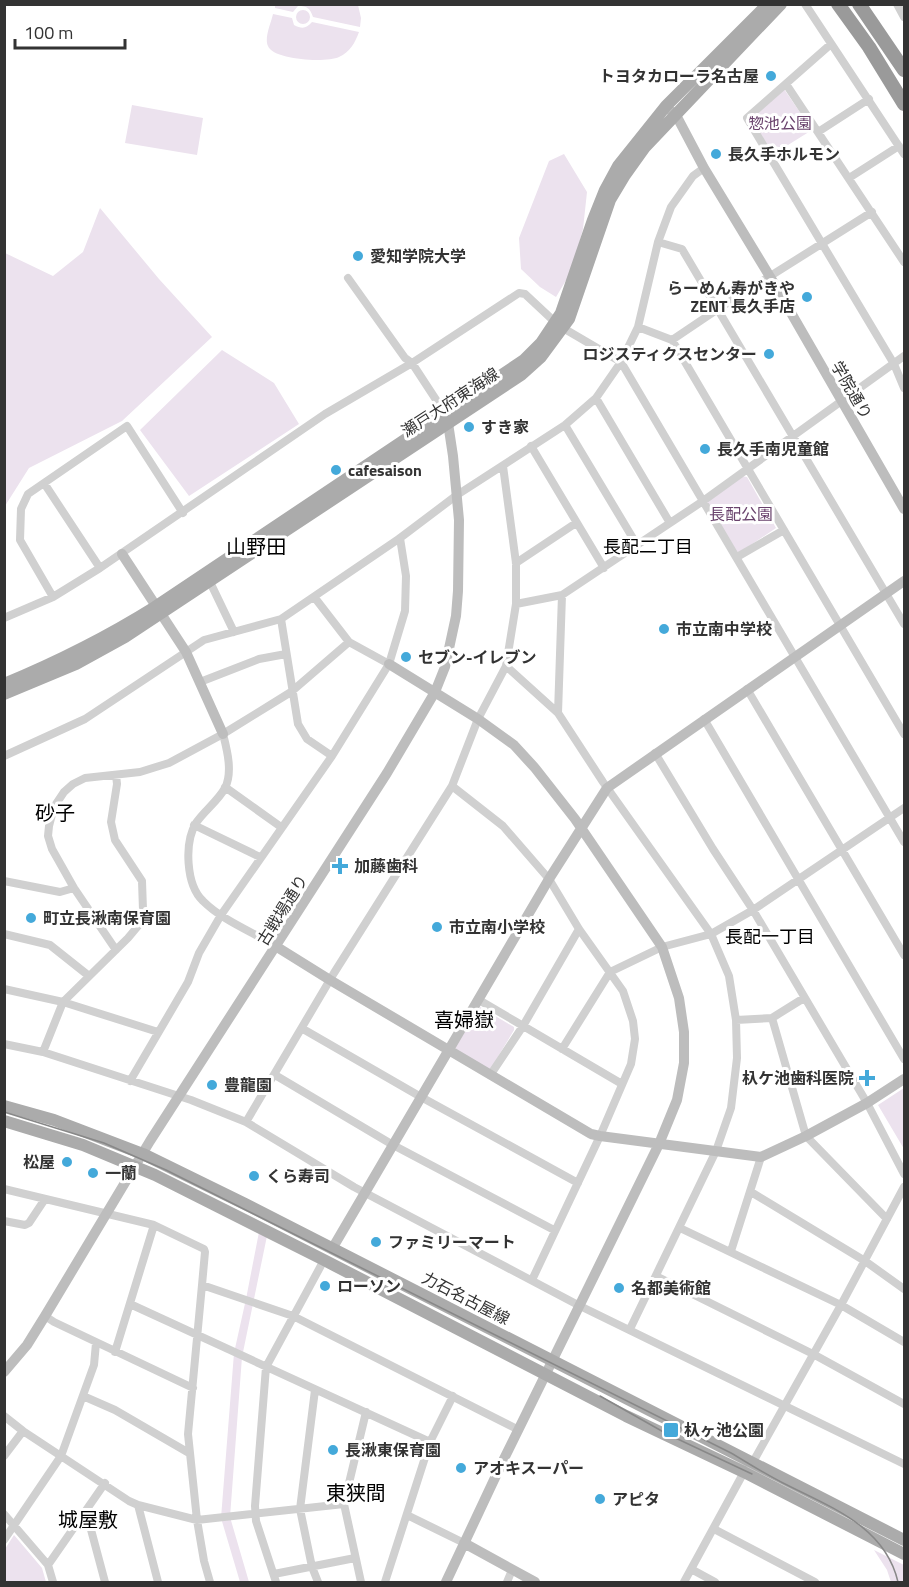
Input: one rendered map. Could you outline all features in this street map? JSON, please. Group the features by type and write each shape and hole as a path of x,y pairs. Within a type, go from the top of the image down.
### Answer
{"highway":[{"path":"838,4 869,47 904,104"},
{"path":"859,4 904,70"}],"main road":[{"name":"瀬戸大府東海線","path":"559,326 593,220 618,166 666,106 768,4"},
{"name":"瀬戸大府東海線","path":"4,694 76,664 125,637 158,610 446,418 521,375 541,357 559,326 575,305 610,200 625,175 645,147 781,4"},
{"name":"瀬戸大府東海線","path":"4,684 59,662 210,582 446,418"},
{"name":"力石名古屋線","path":"4,1106 54,1120 143,1154 904,1540"},
{"name":"力石名古屋線","path":"4,1120 62,1138 135,1167 324,1260 626,1416 744,1472 904,1554"}],"street":[{"path":"805,4 904,154"},
{"path":"897,4 904,16"},
{"path":"831,44 747,118 894,364 904,388"},
{"path":"786,84 904,262"},
{"path":"818,132 869,99"},
{"path":"666,106 676,115"},
{"name":"学院通り","path":"676,115 704,168 773,281 904,509"},
{"path":"849,178 899,146"},
{"path":"4,756 85,719 204,640 281,619 315,598 457,495 566,425 596,398 621,362 638,327 658,242 671,207 693,176 704,168"},
{"path":"672,340 717,309 773,281 821,244 872,212"},
{"path":"658,242 682,249 904,624"},
{"path":"348,278 405,358 412,363 446,418"},
{"path":"4,618 53,597 100,568 325,414 412,363 519,293 525,294 559,326 621,362 904,842"},
{"path":"638,327 672,340 904,734"},
{"path":"516,604 562,596 703,501 842,403 904,356"},
{"path":"596,398 670,523"},
{"name":"古戦場通り","path":"4,1372 27,1345 143,1154 410,737 435,692 445,667 456,616 459,560 457,495 446,418"},
{"path":"566,425 637,545"},
{"path":"53,597 20,540 21,509 28,494 127,426 183,513"},
{"path":"531,446 604,568"},
{"path":"246,1122 330,980 452,786 477,719 506,666 516,604 516,563 503,466"},
{"path":"44,483 100,568"},
{"path":"516,563 576,524"},
{"path":"737,557 784,530"},
{"path":"130,1081 188,982 199,953 221,915 332,756 388,664 405,611 406,576 400,538"},
{"path":"122,554 186,652 223,734 228,753 225,787 194,825 188,858 190,879 201,900 221,915 277,946 330,980 591,1134 761,1157 867,1103 904,1079"},
{"path":"332,1249 549,879 607,788 904,581"},
{"path":"210,582 234,632"},
{"path":"558,713 562,596"},
{"path":"315,598 348,642 477,719 514,745 535,768 581,829 662,947 679,998 684,1032 684,1063 677,1100 659,1144 446,1582"},
{"path":"281,619 298,724 307,739 332,756"},
{"path":"116,950 74,888 52,849 48,836 54,807 73,784 86,778 140,772 169,763 223,734 291,692 348,642"},
{"path":"200,682 259,660 286,654"},
{"path":"506,666 558,713 607,788 711,934 729,976 736,1020 737,1058 731,1108 716,1151 630,1329"},
{"path":"747,689 904,955"},
{"path":"704,720 904,1059"},
{"path":"655,753 753,910 867,1103 904,1174"},
{"path":"43,1052 63,1002 138,926 143,910 142,881 115,840 111,822 117,784 116,775"},
{"path":"452,786 502,826 549,879 579,929 623,991 633,1020 633,1048 630,1065 600,1136 532,1280"},
{"path":"225,787 281,827"},
{"path":"562,1049 610,972 662,947 711,934 799,880 904,808"},
{"path":"194,825 260,857"},
{"path":"5,881 60,892 74,888"},
{"path":"491,1074 523,1026 579,929"},
{"path":"4,934 50,945 89,976"},
{"path":"4,989 63,1002 158,1032"},
{"path":"736,1020 772,1018 804,998"},
{"path":"479,1000 622,1084"},
{"path":"772,1018 806,1136 887,1219"},
{"path":"303,1029 421,1098 578,1183"},
{"path":"4,1044 43,1052 181,1097 246,1122 366,1193 580,1306 904,1464"},
{"path":"275,1075 393,1145 554,1230"},
{"path":"731,1251 761,1157"},
{"path":"753,1462 904,1187"},
{"path":"4,1189 97,1212 108,1212 122,1218 154,1225 206,1252 188,1434 197,1520 210,1582"},
{"path":"752,1191 865,1261 904,1289"},
{"path":"4,1221 25,1225 29,1223 45,1199"},
{"path":"116,1352 154,1225"},
{"path":"680,1228 841,1305 904,1342"},
{"path":"324,1260 266,1367 255,1514 275,1578 355,1558"},
{"path":"656,1276 813,1354 904,1404"},
{"path":"202,1285 293,1316 519,1431"},
{"path":"130,1304 430,1442"},
{"path":"45,1316 193,1388"},
{"path":"4,1540 60,1456 94,1365 96,1342"},
{"path":"315,1390 300,1509 312,1567 318,1582"},
{"path":"83,1396 116,1410 189,1453"},
{"path":"385,1582 430,1442 453,1396"},
{"path":"361,1582 344,1504 366,1412"},
{"path":"4,1416 60,1456 138,1505 197,1520 344,1504"},
{"path":"4,1456 23,1431"},
{"path":"684,1582 744,1472"},
{"path":"48,1565 105,1483"},
{"path":"138,1505 158,1582"},
{"path":"86,1511 105,1582"},
{"path":"4,1514 48,1565 53,1582"},
{"path":"407,1515 535,1582"},
{"path":"714,1529 815,1582"},
{"path":"691,1569 715,1582"},
{"path":"507,1582 512,1570"}],"green space":[{"path":"275,5 358,5 361,18 360,27 313,17 308,8 304,6 298,6 293,12 275,8"},
{"path":"303,10 308,12 310,17 308,22 303,24 298,22 296,17 298,12"},
{"path":"273,14 292,18 294,25 299,27 304,28 312,22 359,32 352,47 339,57 312,60 289,57 272,51 268,46 267,35"},
{"name":"惣池公園","path":"784,89 812,130 772,155 750,119"},
{"path":"132,105 203,118 197,155 125,143"},
{"path":"564,154 587,192 583,229 571,272 556,297 540,287 521,269 519,238 549,161"},
{"path":"100,208 159,279 212,337 122,421 29,468 5,506 5,253 53,276 83,252"},
{"path":"222,350 274,383 299,424 189,496 140,430"},
{"name":"長配公園","path":"741,476 747,477 776,528 737,553 707,504"},
{"path":"480,1007 514,1027 490,1070 456,1051 456,1046"},
{"path":"904,1088 904,1149 878,1105"},
{"path":"259,1232 267,1236 242,1357 230,1517 249,1582 240,1582 221,1518 234,1353"},
{"path":"14,1535 42,1568 46,1582 5,1582 5,1549"},
{"path":"874,1550 904,1565 904,1582 891,1582 887,1570"}],"tram line":[{"path":"4,1112 104,1143 166,1170 731,1453 853,1520 881,1546 898,1582"},
{"path":"600,1396 667,1434 752,1474"}],"place":[{"name":"トヨタカローラ名古屋","path":"771,76"},
{"name":"長久手ホルモン","path":"716,154"},
{"name":"愛知学院大学","path":"358,256"},
{"name":"らーめん寿がきや ZENT 長久手店","path":"807,297"},
{"name":"ロジスティクスセンター","path":"769,354"},
{"name":"すき家","path":"469,427"},
{"name":"長久手南児童館","path":"705,449"},
{"name":"cafesaison","path":"336,470"},
{"name":"市立南中学校","path":"664,629"},
{"name":"セブン-イレブン","path":"406,657"},
{"name":"加藤歯科","path":"340,866"},
{"name":"町立長湫南保育園","path":"31,918"},
{"name":"市立南小学校","path":"437,927"},
{"name":"杁ケ池歯科医院","path":"867,1078"},
{"name":"豊龍園","path":"212,1085"},
{"name":"松屋","path":"67,1162"},
{"name":"一蘭","path":"93,1173"},
{"name":"くら寿司","path":"254,1176"},
{"name":"ファミリーマート","path":"376,1242"},
{"name":"ローソン","path":"325,1286"},
{"name":"名都美術館","path":"619,1288"},
{"name":"杁ヶ池公園","path":"671,1430"},
{"name":"長湫東保育園","path":"333,1450"},
{"name":"アオキスーパー","path":"461,1468"},
{"name":"アピタ","path":"600,1499"}],"district":[{"name":"山野田","path":"256,546"},
{"name":"長配二丁目","path":"648,546"},
{"name":"砂子","path":"55,812"},
{"name":"長配一丁目","path":"770,936"},
{"name":"喜婦嶽","path":"464,1019"},
{"name":"東狭間","path":"356,1492"},
{"name":"城屋敷","path":"88,1519"}]}
